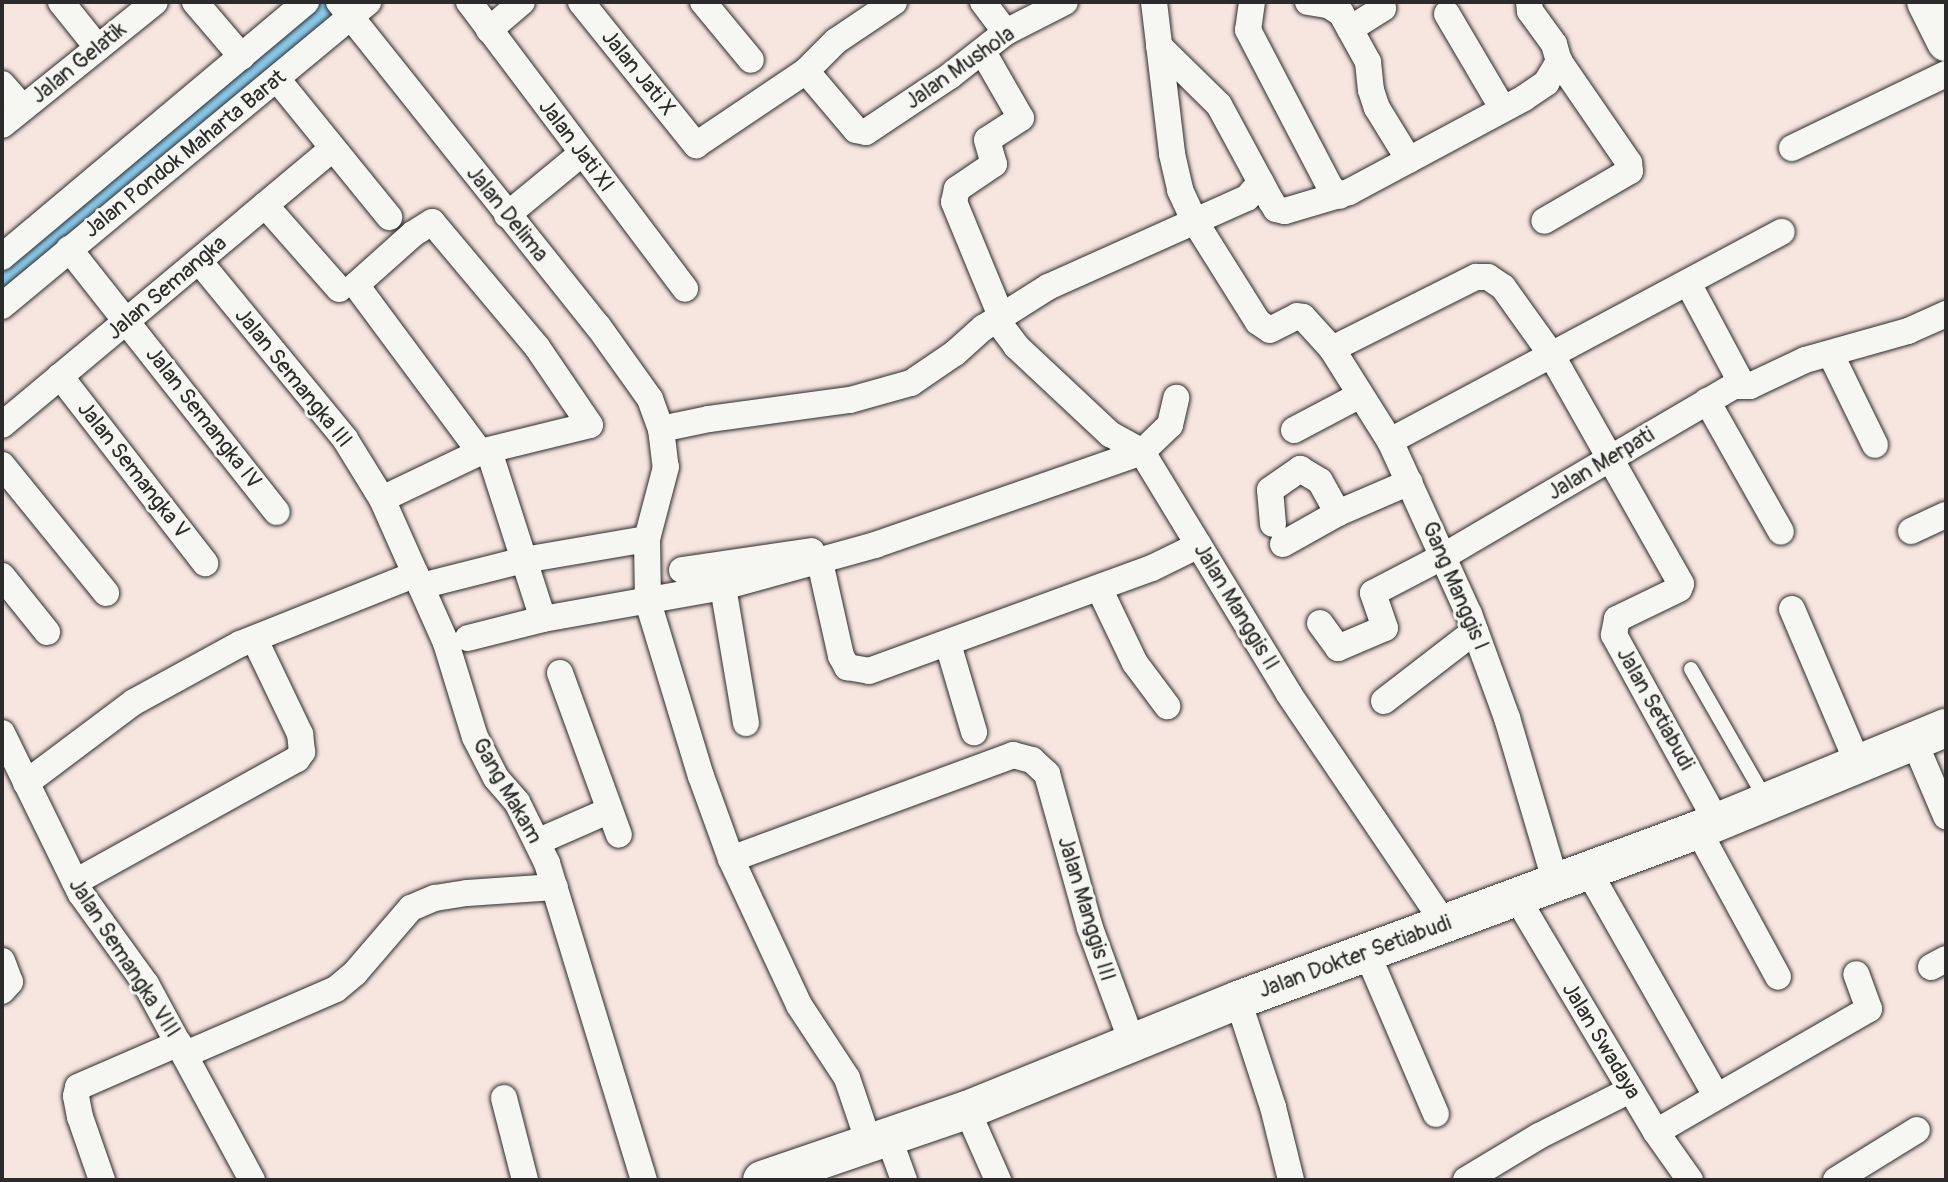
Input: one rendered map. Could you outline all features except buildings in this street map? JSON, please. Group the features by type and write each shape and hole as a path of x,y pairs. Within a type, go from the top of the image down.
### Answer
{"street":[{"path":"61,2 98,48"},
{"name":"Jalan Gelatik","path":"2,125 155,2"},
{"path":"195,2 242,57"},
{"name":"Jalan Pondok Maharta Barat","path":"2,256 306,2"},
{"name":"Jalan Jati XI","path":"469,2 685,289"},
{"path":"489,30 522,2"},
{"name":"Jalan Jati X","path":"581,2 696,145 806,71"},
{"path":"703,2 751,60"},
{"path":"806,71 836,41 894,2"},
{"path":"983,2 1006,32"},
{"name":"Jalan Mushola","path":"806,71 856,130 866,132 983,52 1006,32 1065,2"},
{"path":"1154,2 1175,173 1194,220"},
{"path":"1252,2 1248,30 1330,187 1340,196"},
{"path":"1308,2 1328,5 1341,13 1368,62 1371,90 1377,108 1409,160"},
{"path":"1529,2 1530,11 1554,44 1559,61 1629,163 1630,171 1544,221"},
{"name":"Jalan Pondok Maharta Barat","path":"2,306 277,79 350,6"},
{"name":"Jalan Delima","path":"350,6 507,215 631,370 650,399 661,429 666,467 647,539 648,602 701,776 731,859 799,1005 847,1078 904,1180"},
{"path":"1350,29 1383,8"},
{"path":"1447,14 1503,109"},
{"path":"1159,46 1219,105 1276,209 1285,211 1340,196 1503,109 1546,83 1559,61"},
{"name":"Jalan Manggis II","path":"983,52 1021,118 987,140 994,164 957,189 954,202 999,318 1016,346 1110,434 1142,452 1289,694 1445,924"},
{"path":"1792,148 1946,74"},
{"path":"277,79 331,150 389,217"},
{"path":"2,84 23,108"},
{"name":"Jalan Semangka","path":"2,425 331,150"},
{"path":"507,215 581,154"},
{"path":"661,429 709,419 850,400 911,383 999,318 1048,287 1247,198 1261,182"},
{"path":"265,205 339,289"},
{"name":"Gang Manggis I","path":"1194,220 1264,327 1275,329 1301,315 1332,349 1390,441 1444,556 1573,878 1715,1094"},
{"path":"382,499 485,452 590,425 537,347 432,222 413,234 356,285 485,452 543,619"},
{"path":"1390,441 1782,232"},
{"name":"Jalan Semangka IV","path":"69,249 277,512"},
{"name":"Jalan Semangka III","path":"199,261 345,439 382,499"},
{"path":"1332,349 1476,277 1488,277 1503,287 1551,354 1609,460"},
{"path":"1688,283 1742,384"},
{"name":"Jalan Merpati","path":"1320,623 1338,648 1385,628 1373,593 1444,556 1707,401 1742,384 1750,386 1805,360 1908,331 1946,314"},
{"path":"1831,355 1875,445"},
{"name":"Jalan Semangka V","path":"60,376 205,563"},
{"path":"1294,430 1360,395"},
{"path":"468,638 543,619 723,587 830,559 1142,452 1170,425 1176,398"},
{"path":"1707,401 1781,532"},
{"name":"Jalan Setiabudi","path":"1609,460 1681,584 1679,589 1617,619 1614,635 1708,826"},
{"path":"2,465 106,593"},
{"path":"1338,513 1320,481 1300,469 1270,490 1278,534 1338,513 1410,482"},
{"name":"Gang Makam","path":"382,499 446,643 475,737 496,778 517,802 555,887 644,1180"},
{"path":"1911,531 1946,515"},
{"path":"26,783 134,702 255,640 419,580 647,539"},
{"path":"830,559 830,617 847,667 869,671 1099,588 1199,545"},
{"path":"682,570 804,550 830,559"},
{"path":"2,576 47,632"},
{"path":"723,587 746,723"},
{"path":"1099,588 1135,663 1167,706"},
{"path":"1792,609 1858,764"},
{"path":"1384,701 1475,631"},
{"path":"75,882 297,759 302,752 300,734 255,640"},
{"path":"948,644 974,732"},
{"path":"537,842 613,823 560,673"},
{"name":"Jalan Semangka VIII","path":"2,733 75,882 122,947 182,1049 252,1180"},
{"path":"1930,734 1946,816"},
{"name":"Jalan Dokter Setiabudi","path":"762,1180 809,1172 879,1140 967,1110 1238,1000 1708,826 1930,734"},
{"name":"Jalan Manggis III","path":"731,859 1013,755 1032,760 1047,774 1090,928 1132,1042"},
{"path":"1708,826 1778,977"},
{"path":"102,1180 80,1117 76,1096 78,1087 336,989 355,973 411,908 446,896 510,888 555,887"},
{"name":"Jalan Swadaya","path":"1517,898 1630,1090 1690,1180"},
{"path":"1367,953 1436,1114"},
{"path":"1656,1132 1715,1094 1869,1009 1856,974"},
{"path":"1238,1000 1273,1107 1291,1180"},
{"path":"1466,1180 1539,1136 1630,1090"},
{"path":"504,1098 525,1180"},
{"path":"967,1110 998,1180"},
{"path":"1836,1180 1917,1130"}],"lane":[{"path":"1691,669 1766,802"}],"waterway":[{"path":"2,278 331,2"}]}
